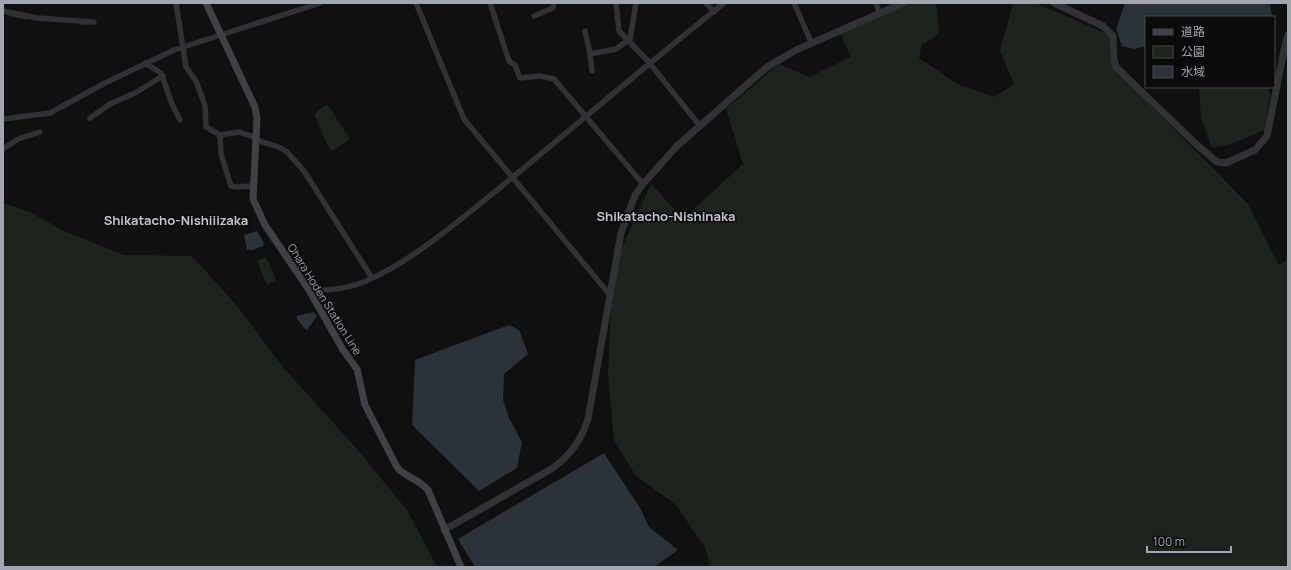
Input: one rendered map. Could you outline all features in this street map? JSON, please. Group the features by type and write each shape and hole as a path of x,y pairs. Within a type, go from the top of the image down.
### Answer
{"main road":[{"name":"Ohara Hoden Station Line","path":"206,3 255,108 257,118 257,139 252,186 253,199 265,224 309,290 343,350 357,369 365,404 397,467 401,472 421,481 428,490 461,567"}],"street":[{"path":"176,3 186,67 196,81 205,106 206,127 220,135 239,132 281,148 287,152 300,166 372,278"},
{"path":"3,119 50,113 145,63 174,50 320,3"},
{"path":"416,3 464,119 610,295"},
{"path":"490,3 509,61 515,66 520,78 540,76 554,79 643,184"},
{"path":"534,16 553,8 554,3"},
{"path":"616,3 619,31 627,42 649,64 700,126"},
{"path":"590,54 616,49 630,39 636,3"},
{"path":"706,3 714,12"},
{"path":"309,290 338,290 372,278 437,237 724,3"},
{"path":"794,3 812,44"},
{"path":"876,3 880,14"},
{"path":"444,530 553,468 566,458 578,445 588,419 621,233 635,195 643,184 677,146 767,67 796,50 903,3"},
{"path":"1054,3 1103,26 1113,36 1114,60 1116,67 1196,144 1217,162 1226,163 1255,150 1267,136 1288,35"},
{"path":"3,11 37,18 94,22"},
{"path":"585,31 592,71"},
{"path":"145,63 163,76 172,104 180,120"},
{"path":"90,118 110,104 134,94 163,76"},
{"path":"3,149 18,139 40,132"},
{"path":"220,135 221,154 231,186 252,186"}],"green space":[{"path":"909,3 936,3 939,31 934,38 922,44 919,58 957,84 995,97 1014,84 1000,51 1013,3 1036,3 1109,35 1113,67 1248,204 1279,265 1288,259 1288,567 710,567 705,547 675,504 636,476 614,440 608,375 611,305 621,250 651,184 683,219 743,164 726,109 779,64 809,77 851,57 840,34"},
{"path":"1199,88 1268,88 1270,94 1265,130 1229,144 1216,147 1211,146 1201,118"},
{"path":"327,104 350,139 332,151 327,144 314,114"},
{"path":"3,203 30,212 64,231 124,255 192,256 238,307 282,366 356,448 407,510 437,567 3,567"},
{"path":"266,257 276,280 267,285 257,261"}],"water":[{"path":"1125,3 1270,3 1272,16 1145,16 1145,46 1134,49 1122,46 1116,29"},
{"path":"257,231 264,243 263,246 253,250 247,250 244,235"},
{"path":"314,312 317,316 307,330 297,319 297,316"},
{"path":"509,325 519,330 528,354 504,374 503,400 509,418 522,442 517,468 479,491 412,425 415,360"},
{"path":"604,453 640,508 649,527 678,550 654,567 475,567 458,539"}],"waterway":[{"path":"9,15 26,19"},
{"path":"80,24 87,24"}],"district":[{"name":"Shikatacho-Nishinaka","path":"666,216"},
{"name":"Shikatacho-Nishiiizaka","path":"176,220"}]}
